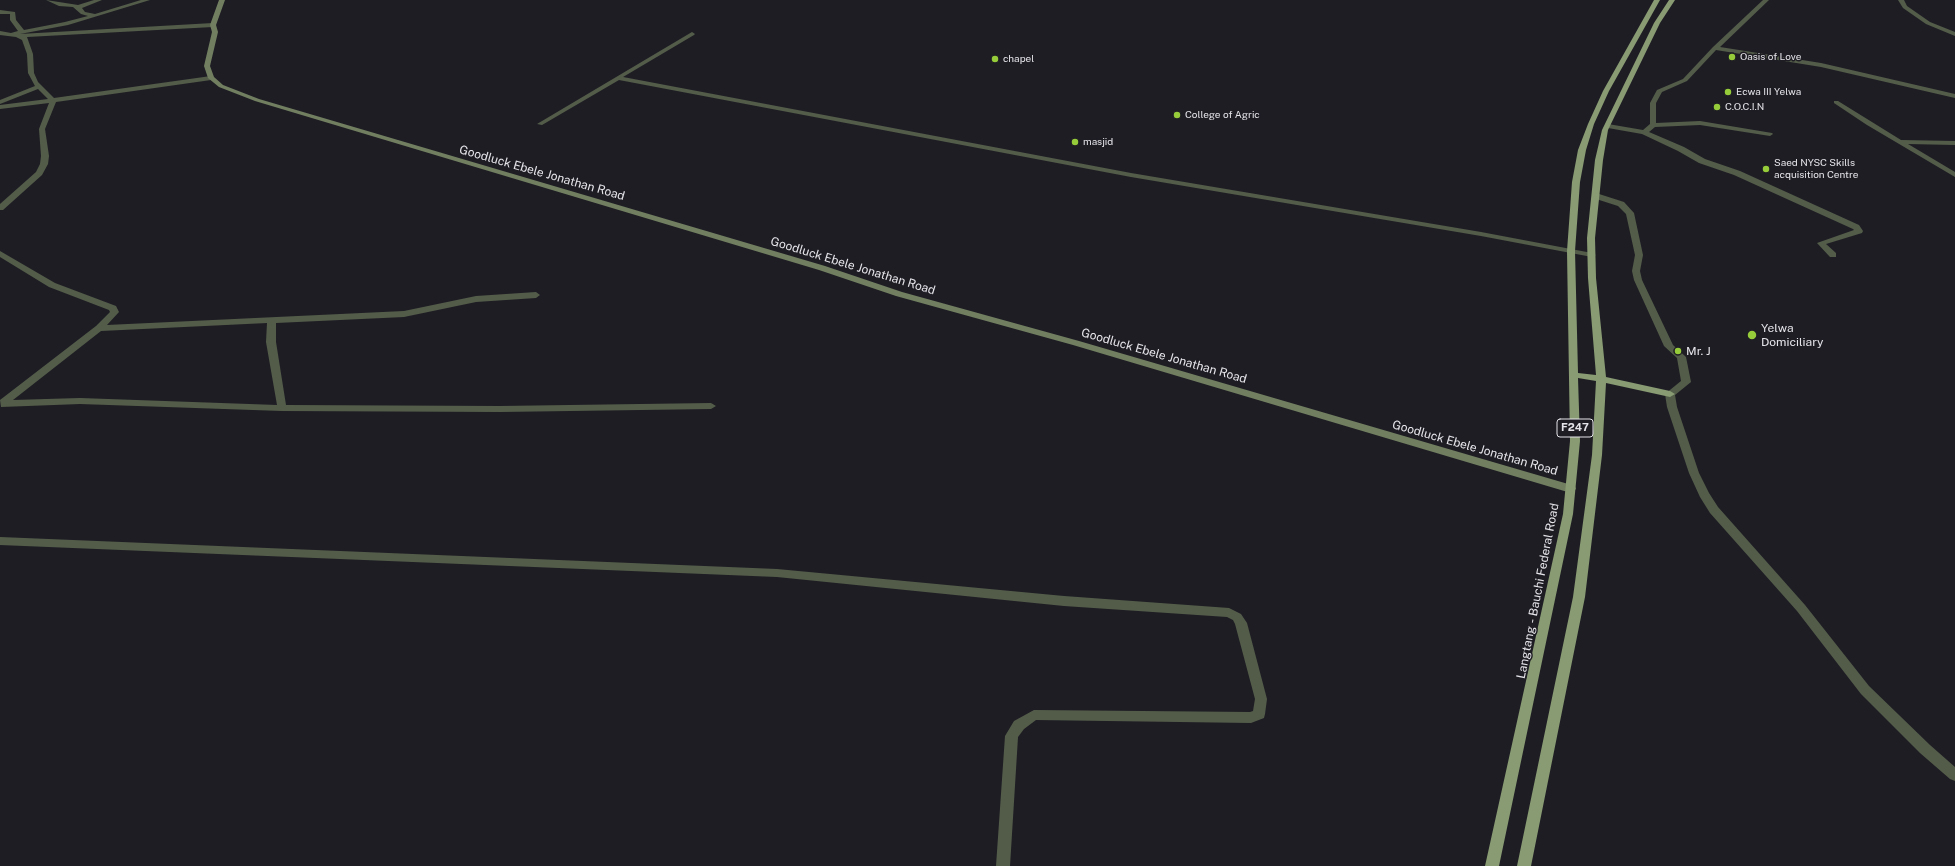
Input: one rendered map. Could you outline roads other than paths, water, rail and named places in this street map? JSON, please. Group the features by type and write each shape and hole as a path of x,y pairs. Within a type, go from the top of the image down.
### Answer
{"main road":[{"path":"211,78 207,66 215,32 213,25 222,0"},
{"name":"Langtang - Bauchi Federal Road","path":"1492,866 1568,514 1575,441 1575,375 1571,251 1576,182 1582,150 1588,130 1606,91 1657,0"},
{"name":"F247","path":"1524,866 1579,597 1597,455 1601,379 1592,278 1592,255 1599,160 1605,130 1635,64 1657,23 1672,0"},
{"name":"Goodluck Ebele Jonathan Road","path":"211,78 221,86 257,100 386,139 814,266 899,294 1076,343 1571,489"},
{"path":"1575,375 1670,394"}],"street":[{"path":"50,0 59,4 70,4 78,7 83,13 94,15"},
{"path":"78,7 99,0"},
{"path":"22,34 66,24 147,0"},
{"path":"1653,125 1654,103 1659,91 1685,80 1715,48 1766,0"},
{"path":"1901,0 1905,7 1928,23 1955,34"},
{"path":"0,12 13,13 13,20 25,39 30,54 31,73 38,87 53,100"},
{"path":"0,33 22,34 213,25"},
{"path":"540,124 692,34"},
{"path":"1715,48 1821,65 1955,96"},
{"path":"0,107 211,78"},
{"path":"617,78 1131,174 1481,234 1592,255"},
{"path":"0,102 38,87"},
{"path":"0,208 39,173 44,164 42,129 53,100"},
{"path":"1836,102 1869,124 1955,175"},
{"path":"1644,132 1653,125 1700,124 1770,134"},
{"path":"1608,126 1644,132 1681,149 1702,161 1737,173 1856,227 1859,231 1821,243 1833,255"},
{"path":"1900,142 1955,143"},
{"path":"1596,196 1621,204 1630,213 1638,255 1636,270 1638,280 1669,346 1681,357 1686,382 1670,394 1672,407 1694,473 1704,494 1714,510 1801,608 1865,690 1925,749 1955,775"},
{"path":"0,253 52,285 115,309 113,315 98,328 1,404"},
{"path":"98,328 404,314 476,299 536,295"},
{"path":"272,321 271,342 282,408"},
{"path":"1,404 80,400 282,408 578,409 711,406"},
{"path":"0,541 777,573 1064,601 1229,613 1237,617 1241,623 1261,699 1259,714 1251,718 1034,715 1018,725 1012,736 1003,866"}],"place":[{"name":"Oasis of Love","path":"1732,57"},
{"name":"chapel","path":"995,59"},
{"name":"Ecwa III Yelwa","path":"1728,92"},
{"name":"C.O.C.I.N","path":"1717,107"},
{"name":"College of Agric","path":"1177,115"},
{"name":"masjid","path":"1075,142"},
{"name":"Saed NYSC Skills acquisition Centre","path":"1766,169"},
{"name":"Yelwa Domiciliary","path":"1752,335"},
{"name":"Mr. J","path":"1678,351"}]}
